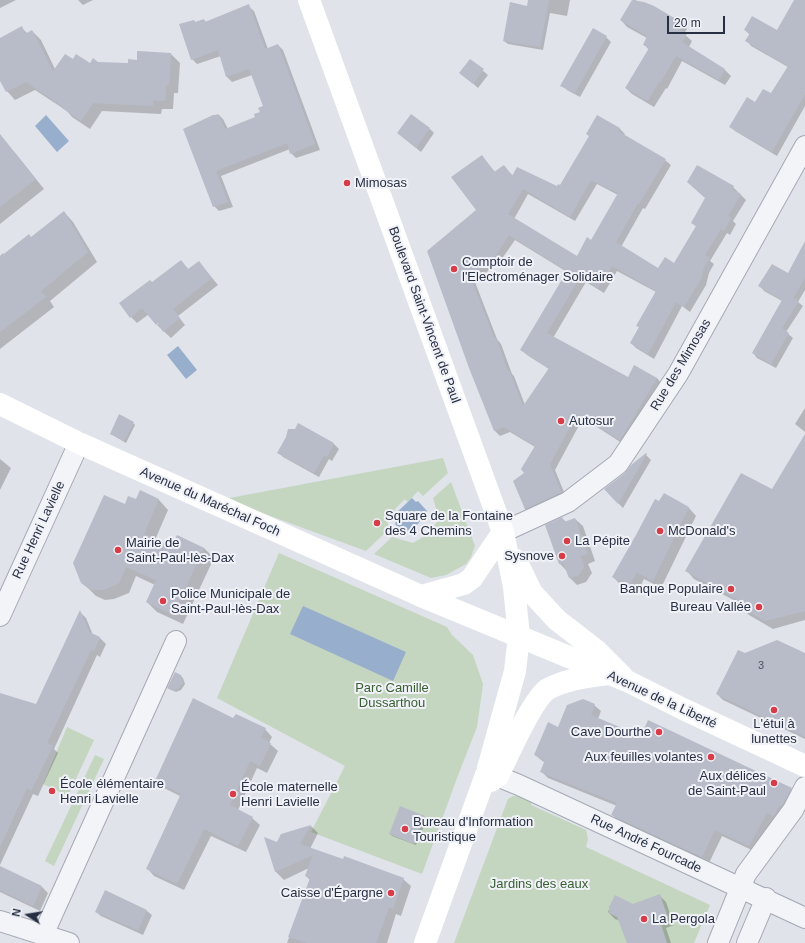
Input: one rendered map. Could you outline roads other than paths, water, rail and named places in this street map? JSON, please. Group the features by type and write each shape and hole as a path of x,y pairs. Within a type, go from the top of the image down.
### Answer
{"main road":[{"name":"Boulevard Saint-Vincent de Paul","path":"310,0 503,532 514,587 519,636 515,671 489,779"},
{"name":"Avenue du Maréchal Foch","path":"0,404 79,444 422,596 519,636"},
{"path":"422,596 464,584 472,578 503,532"},
{"path":"503,532 532,593 557,620 597,651 617,678"},
{"name":"Avenue de la Liberté","path":"519,636 617,678 805,766"},
{"path":"425,943 489,779 535,702 547,689 566,681 617,678"}],"street":[{"name":"Rue des Mimosas","path":"503,532 568,502 618,464 678,374 805,146"},
{"name":"Rue Henri Lavielle","path":"0,616 79,444"},
{"path":"43,934 176,641"},
{"name":"Rue André Fourcade","path":"489,779 766,898 805,918"},
{"path":"718,943 746,874 793,810 805,787"},
{"path":"747,943 766,898"},
{"path":"0,921 69,943"}],"water":[{"path":"46,115 69,141 57,152 35,126"},
{"path":"178,346 197,370 186,379 167,355"},
{"path":"412,498 416,502 418,501 427,511 418,524 404,533 395,524 396,522 392,517"},
{"path":"303,606 406,652 393,681 290,634"}],"place":[{"name":"Mimosas","path":"347,183"},
{"name":"Comptoir de l'Electroménager Solidaire","path":"454,269"},
{"name":"Autosur","path":"561,421"},
{"name":"Square de la Fontaine des 4 Chemins","path":"377,523"},
{"name":"McDonald's","path":"660,531"},
{"name":"La Pépite","path":"567,541"},
{"name":"Mairie de Saint-Paul-lès-Dax","path":"118,550"},
{"name":"Sysnove","path":"562,556"},
{"name":"Banque Populaire","path":"731,589"},
{"name":"Police Municipale de Saint-Paul-lès-Dax","path":"163,601"},
{"name":"Bureau Vallée","path":"759,607"},
{"name":"L'étui à lunettes","path":"774,710"},
{"name":"Cave Dourthe","path":"659,732"},
{"name":"Aux feuilles volantes","path":"711,757"},
{"name":"Aux délices de Saint-Paul","path":"774,783"},
{"name":"École élémentaire Henri Lavielle","path":"52,791"},
{"name":"École maternelle Henri Lavielle","path":"233,794"},
{"name":"Bureau d'Information Touristique","path":"405,829"},
{"name":"Caisse d'Épargne","path":"391,893"},
{"name":"La Pergola","path":"644,919"}],"park label":[{"name":"Parc Camille Dussarthou","path":"392,696"},
{"name":"Jardins des eaux","path":"539,884"}]}
